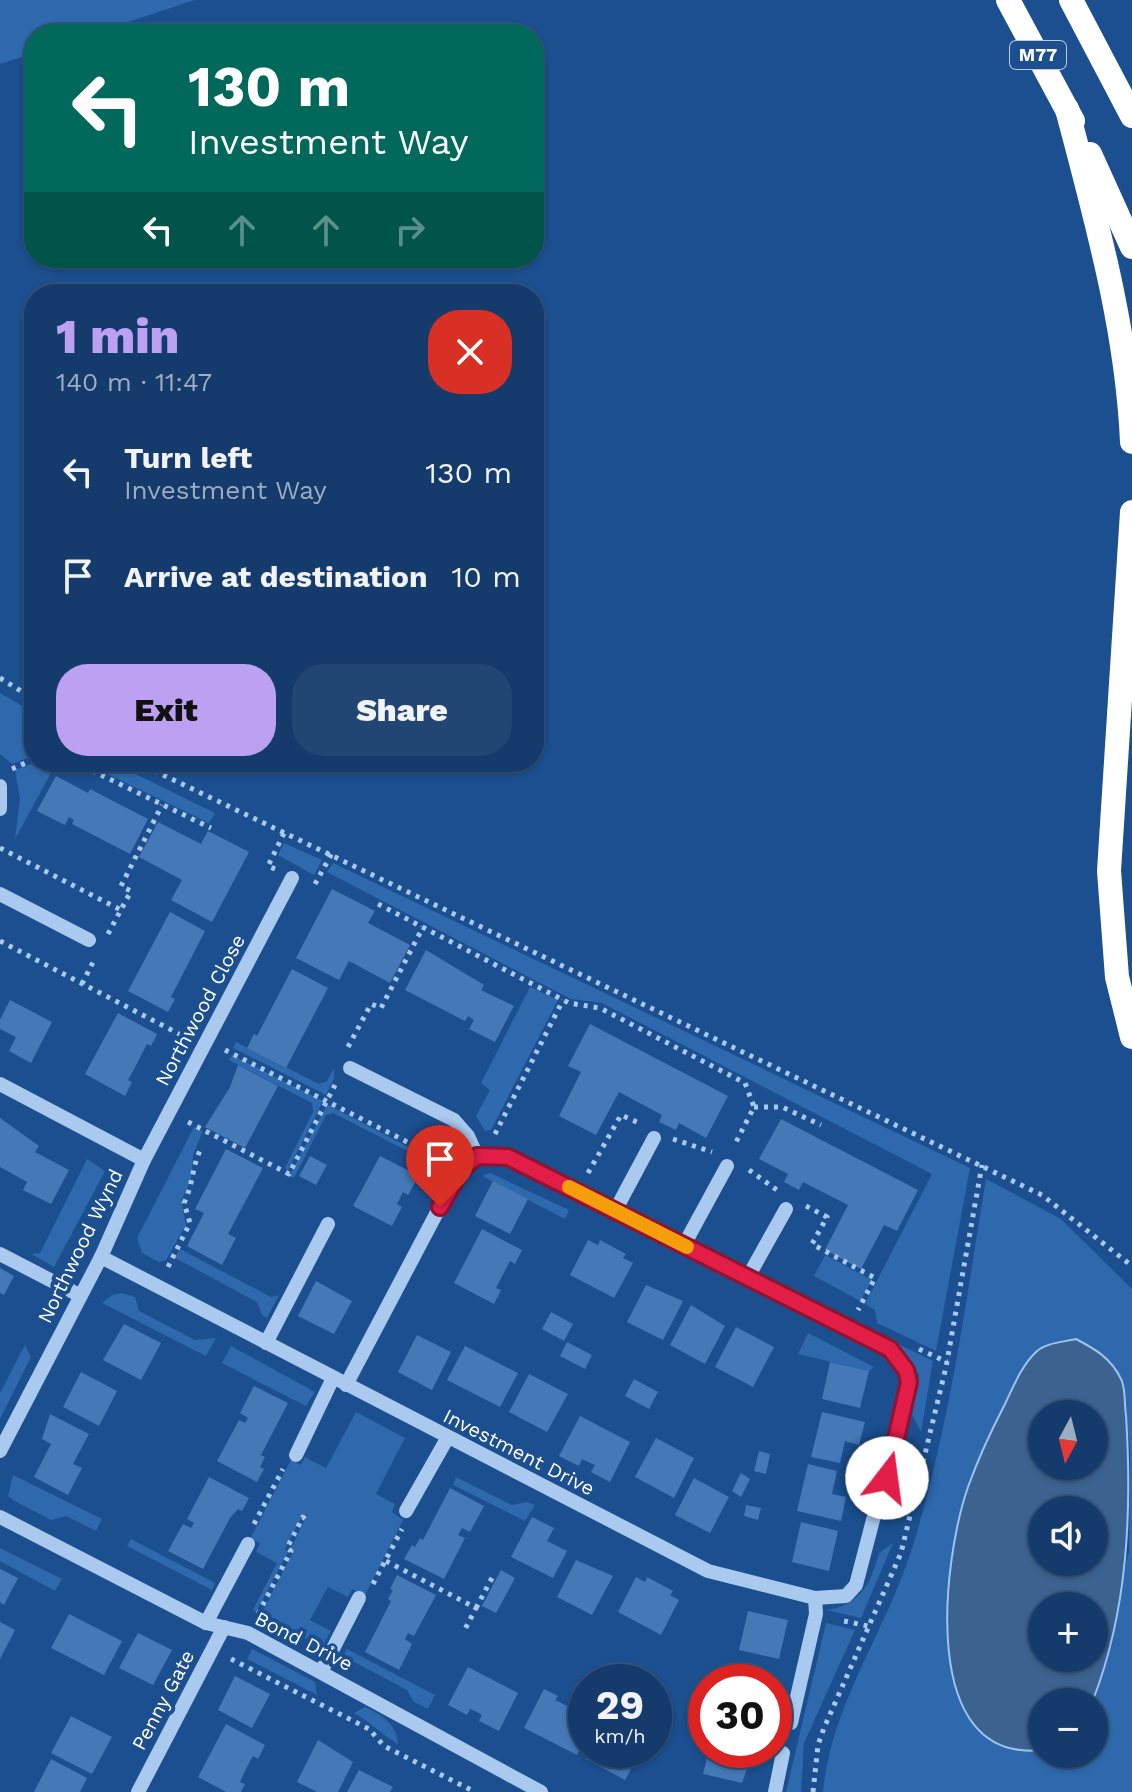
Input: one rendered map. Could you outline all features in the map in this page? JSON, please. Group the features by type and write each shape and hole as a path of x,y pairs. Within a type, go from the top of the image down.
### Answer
{"highway":[{"name":"M77","path":"1008,0 1067,109 1132,247"},
{"name":"M77","path":"1071,0 1132,116"},
{"path":"1104,59 1132,107"},
{"path":"1067,109 1120,318 1129,383 1132,442"},
{"path":"1132,512 1109,871 1117,977 1132,1037"}],"street":[{"path":"0,786 0,809"},
{"name":"Northwood Close","path":"144,1160 292,878"},
{"path":"0,894 95,943"},
{"path":"350,1068 454,1120 483,1155 519,1162 890,1349 906,1370 909,1394 856,1585 846,1596 815,1598 816,1614 792,1719"},
{"name":"Northwood Wynd","path":"0,1084 144,1160 101,1257 0,1451"},
{"path":"615,1211 656,1134"},
{"path":"296,1455 461,1170 483,1155"},
{"path":"684,1245 728,1160"},
{"path":"748,1277 786,1209"},
{"path":"266,1343 328,1224"},
{"path":"0,1254 79,1295"},
{"name":"Investment Drive","path":"101,1257 708,1571 815,1598"},
{"path":"406,1511 448,1437"},
{"name":"Bond Drive","path":"0,1517 206,1623 248,1633 541,1792"},
{"path":"206,1623 248,1544"},
{"path":"321,1672 359,1598"},
{"name":"Penny Gate","path":"138,1792 224,1627"},
{"path":"775,1792 780,1768"}],"path":[{"path":"0,678 24,693"},
{"path":"0,774 24,763"},
{"path":"94,772 211,828"},
{"path":"157,772 1042,1195 1132,1266"},
{"path":"95,943 121,910 131,891 121,886 162,805"},
{"path":"0,848 121,910"},
{"path":"378,904 563,1000 600,1008 745,1083 754,1107 728,1160"},
{"path":"346,1051 371,1004 381,1008 423,927"},
{"path":"0,941 461,1170"},
{"path":"483,1155 563,1000"},
{"path":"169,1112 289,1174 338,1079"},
{"path":"754,1107 782,1107 821,1125"},
{"path":"578,1192 621,1115 656,1134 688,1141 710,1153 720,1150 728,1160"},
{"path":"158,1287 190,1223 184,1203 195,1181 196,1159 202,1147"},
{"path":"728,1160 740,1159 743,1167 779,1192"},
{"path":"803,1205 827,1217 812,1244 875,1278 848,1328"},
{"path":"248,1544 248,1535 289,1457 296,1455"},
{"path":"359,1598 367,1595 386,1561 407,1521 406,1511"},
{"path":"248,1633 291,1551 287,1548 305,1519"},
{"path":"386,1561 476,1608"},
{"path":"463,1633 493,1576"},
{"path":"213,1649 369,1729 384,1746 475,1792"}],"shaded area":[{"path":"0,0 195,0 122,24 24,24 24,56 0,64"},
{"path":"0,693 24,707 24,759 12,764 0,754"},
{"path":"24,767 24,772 52,772 15,839 20,799 15,770"},
{"path":"104,772 131,772 215,813 209,823"},
{"path":"284,843 322,860 314,875 278,855"},
{"path":"333,863 970,1168 936,1351 877,1323 875,1310 865,1304 932,1174 602,1003 571,999 327,872"},
{"path":"530,987 558,1000 491,1130 485,1131 476,1116 490,1090 481,1083"},
{"path":"236,1042 319,1084 327,1081 334,1068 334,1078 326,1095 233,1048"},
{"path":"232,1055 323,1101 288,1170 285,1168 313,1112 312,1103 229,1060"},
{"path":"327,1105 439,1163 437,1166 333,1113 326,1115 294,1178 289,1176"},
{"path":"194,1127 203,1131 193,1155 191,1180 181,1201 186,1225 166,1260 159,1262 142,1253 137,1238"},
{"path":"87,1159 105,1171 54,1267 31,1254 40,1253"},
{"path":"490,1173 569,1210 565,1219 482,1176"},
{"path":"986,1179 1061,1219 1132,1289 1132,1792 823,1792 837,1727 914,1542 938,1453"},
{"path":"180,1249 271,1297 279,1295 267,1318 262,1315 257,1302 175,1258"},
{"path":"825,1255 872,1280 860,1301 814,1276"},
{"path":"122,1293 135,1297 139,1311 195,1340 216,1338 206,1356 102,1303 112,1295"},
{"path":"808,1333 874,1367 869,1371 798,1354"},
{"path":"1076,1339 1107,1360 1121,1379 1128,1451 1127,1524 1120,1596 1108,1654 1108,1592 1028,1592 1028,1672 1103,1672 1097,1688 1028,1688 1028,1749 1002,1746 974,1725 957,1692 949,1651 947,1606 951,1560 968,1487 1018,1376 1031,1357 1049,1345"},
{"path":"896,1343 933,1361 921,1432 912,1415 919,1375"},
{"path":"25,1345 31,1357 0,1419 0,1393"},
{"path":"231,1346 315,1392 306,1406 222,1363"},
{"path":"356,1412 405,1438 376,1494 395,1504 392,1512 403,1520 365,1595 352,1589 348,1597 328,1587 310,1620 331,1631 322,1647 261,1615 294,1550 291,1548 307,1515 303,1514 285,1549 288,1552 256,1612 253,1610 277,1563 256,1552 260,1543 250,1539 291,1460 301,1465 305,1457 326,1468"},
{"path":"13,1475 102,1519 96,1531 66,1516 51,1520 13,1500 8,1496"},
{"path":"456,1477 512,1505 527,1502 535,1505 525,1521 453,1485"},
{"path":"131,1539 215,1583 212,1590 127,1546"},
{"path":"893,1543 861,1618 826,1610 848,1604 856,1598 868,1583 879,1553"},
{"path":"0,1548 62,1579 55,1591 0,1561"},
{"path":"826,1623 855,1630 804,1743 801,1792 786,1792"},
{"path":"252,1649 315,1682 317,1695 247,1659"},
{"path":"347,1649 435,1695 428,1709 414,1702 407,1690 343,1656"},
{"path":"365,1707 388,1721 395,1731 398,1744 354,1713"}],"building":[{"path":"56,776 88,793 90,789 148,819 130,854 72,824 74,820 69,817 65,825 37,811"},
{"path":"158,822 201,844 208,831 249,852 212,922 171,900 182,880 139,857"},
{"path":"332,889 375,911 368,923 410,945 390,983 349,961 339,980 296,958"},
{"path":"170,912 205,931 171,997 175,999 168,1012 128,991"},
{"path":"426,950 484,985 481,990 514,1006 495,1042 469,1029 474,1020 468,1016 465,1021 405,990"},
{"path":"292,969 328,988 286,1068 247,1048 254,1034 257,1036"},
{"path":"10,1000 52,1022 31,1063 9,1051 16,1037 0,1029 0,1020"},
{"path":"118,1013 157,1034 151,1046 147,1044 128,1080 132,1082 125,1096 85,1074"},
{"path":"590,1024 728,1096 706,1138 679,1123 676,1130 659,1122 662,1115 619,1092 596,1135 559,1116 581,1072 568,1066"},
{"path":"238,1065 278,1086 245,1148 205,1127 230,1087"},
{"path":"0,1118 39,1146 35,1152 69,1170 51,1204 23,1190 27,1182 0,1167"},
{"path":"781,1119 918,1190 897,1231 884,1225 861,1269 825,1250 848,1205 803,1182 799,1190 784,1182 788,1174 759,1159"},
{"path":"226,1149 263,1168 228,1234 236,1238 222,1265 187,1246 204,1213 195,1209"},
{"path":"310,1156 327,1165 316,1185 299,1176"},
{"path":"380,1156 419,1176 408,1195 403,1192 397,1204 402,1207 392,1226 353,1206"},
{"path":"493,1181 528,1199 510,1234 475,1216"},
{"path":"482,1229 522,1250 515,1264 510,1261 496,1288 501,1290 494,1304 454,1283"},
{"path":"588,1240 598,1245 600,1240 626,1254 623,1258 633,1263 614,1298 570,1275"},
{"path":"0,1268 14,1276 4,1295 0,1293"},
{"path":"316,1281 352,1301 334,1334 298,1316"},
{"path":"646,1285 683,1301 663,1340 627,1322"},
{"path":"691,1305 725,1326 705,1364 670,1345"},
{"path":"551,1312 573,1324 564,1341 542,1329"},
{"path":"124,1324 161,1343 141,1380 103,1360"},
{"path":"736,1327 774,1347 753,1387 715,1367"},
{"path":"417,1335 451,1352 432,1390 398,1372"},
{"path":"567,1342 592,1355 585,1369 560,1356"},
{"path":"465,1346 518,1373 500,1407 447,1380"},
{"path":"830,1362 869,1371 860,1408 822,1399"},
{"path":"81,1372 117,1391 99,1426 63,1407"},
{"path":"529,1374 568,1394 547,1432 509,1412"},
{"path":"634,1379 658,1392 649,1409 625,1396"},
{"path":"254,1386 288,1403 261,1455 265,1457 260,1467 264,1469 257,1482 217,1461 239,1420 245,1423 248,1418 240,1413"},
{"path":"822,1412 865,1422 859,1445 845,1441 840,1463 811,1457"},
{"path":"50,1414 89,1434 73,1464 82,1468 68,1495 34,1477 51,1444 42,1439"},
{"path":"580,1416 630,1442 610,1482 591,1472 595,1465 582,1459 579,1466 559,1456"},
{"path":"656,1438 694,1458 674,1498 635,1477"},
{"path":"759,1451 770,1454 766,1474 754,1471"},
{"path":"808,1464 837,1471 832,1494 846,1497 841,1521 797,1511"},
{"path":"741,1473 750,1479 741,1497 732,1491"},
{"path":"209,1477 249,1498 242,1511 238,1509 230,1518 203,1569 168,1551 183,1524 191,1528 194,1523 187,1519"},
{"path":"694,1478 729,1497 710,1533 675,1515"},
{"path":"450,1488 484,1506 470,1532 462,1528 458,1535 465,1538 444,1579 404,1559 412,1545 415,1547 420,1538 423,1540"},
{"path":"746,1505 761,1508 758,1520 744,1516"},
{"path":"532,1517 554,1528 547,1541 567,1551 553,1578 511,1557"},
{"path":"801,1522 838,1531 829,1571 792,1562"},
{"path":"576,1560 613,1576 592,1615 557,1597"},
{"path":"0,1569 18,1578 4,1605 0,1602"},
{"path":"501,1570 515,1578 496,1613 482,1606"},
{"path":"397,1575 436,1595 414,1636 408,1633 405,1639 412,1644 399,1670 365,1652 391,1601 388,1599 393,1590 390,1589"},
{"path":"636,1577 645,1582 647,1577 673,1591 670,1595 679,1600 661,1635 618,1612"},
{"path":"748,1611 788,1620 779,1659 739,1650"},
{"path":"69,1614 122,1641 104,1675 51,1648"},
{"path":"0,1622 15,1630 0,1659"},
{"path":"138,1633 172,1650 153,1685 119,1668"},
{"path":"468,1667 518,1693 499,1731 479,1721 482,1715 477,1712 470,1709 467,1715 448,1705"},
{"path":"235,1676 270,1694 252,1728 218,1710"},
{"path":"544,1689 558,1696 555,1700 568,1706 568,1750 524,1728"},
{"path":"71,1716 112,1737 92,1774 51,1753"},
{"path":"226,1724 265,1745 258,1759 253,1756 246,1769 240,1782 245,1784 241,1792 226,1792 198,1777"},
{"path":"318,1740 353,1762 338,1792 317,1792 297,1782"},
{"path":"51,1759 87,1778 80,1792 34,1792"},
{"path":"603,1768 631,1768 625,1780"},
{"path":"704,1768 747,1768 742,1783 703,1774"},
{"path":"359,1770 393,1787 390,1792 347,1792"}],"slow traffic":[{"path":"569,1187 687,1247"}],"route":[{"path":"440,1207 461,1170 477,1156 497,1154 508,1157 890,1349 906,1370 909,1394 887,1478"}]}
